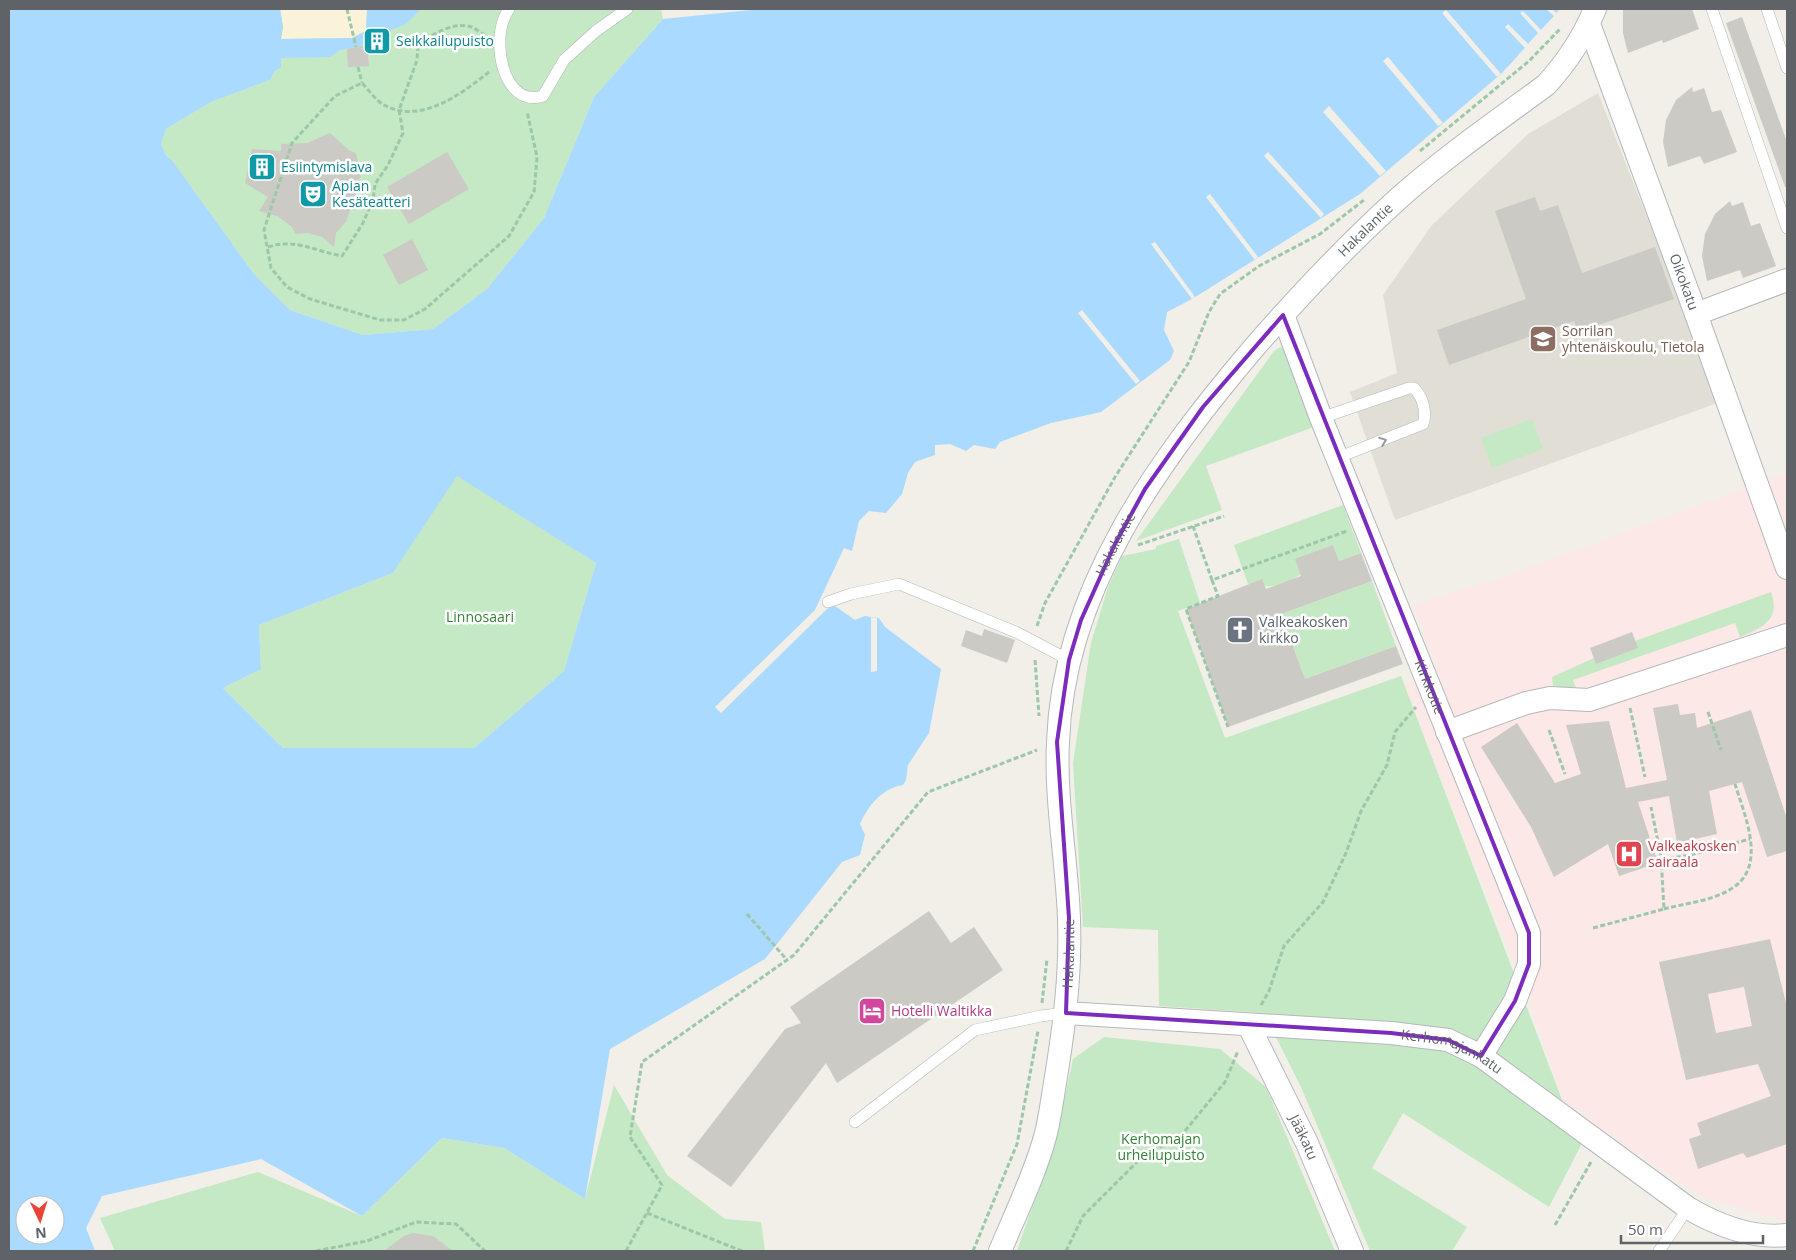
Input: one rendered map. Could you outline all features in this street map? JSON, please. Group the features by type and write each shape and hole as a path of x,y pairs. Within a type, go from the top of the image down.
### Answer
{"street":[{"name":"Oikokatu","path":"1592,17 1787,568"},
{"name":"Hakalantie","path":"1000,1251 1046,1136 1066,1014 1069,918 1059,798 1058,742 1062,701 1070,660 1081,620 1114,544 1145,489 1204,407 1282,315 1326,268 1400,197 1546,85 1566,64 1592,17"},
{"path":"1696,314 1787,280"},
{"name":"Kirkkotie","path":"1282,315 1430,691 1529,933 1529,964 1515,1001 1481,1056"},
{"path":"1447,732 1526,703 1550,698 1589,700 1787,635"},
{"name":"Kerhomajankatu","path":"1066,1014 1250,1038 1390,1033 1448,1040 1481,1056 1688,1208 1713,1223 1741,1231 1787,1235"},
{"name":"Jääkatu","path":"1250,1038 1307,1142 1352,1251"}],"lane":[{"path":"507,12 498,39 501,64 507,77 516,89 528,98 543,96 564,60 596,31 627,9"},
{"path":"1712,9 1787,228"},
{"path":"1767,9 1787,68"},
{"path":"1321,418 1409,388 1414,388 1418,392 1425,411 1423,424 1337,458"},
{"path":"828,602 851,594 899,584 1033,641 1070,660"},
{"path":"855,1122 975,1030 1041,1016 1066,1014"},
{"path":"1659,1251 1688,1208"}],"path":[{"path":"347,9 356,47"},
{"path":"268,247 294,242 319,252 342,256 363,223 373,200 375,184 388,165 403,133 399,110 416,60 418,46 430,35 451,28 471,26 486,36 498,39"},
{"path":"1417,153 1529,61 1563,27"},
{"path":"358,67 362,83 383,105 399,110 420,112 460,95 501,64"},
{"path":"362,83 335,96 292,143 264,230 271,268 288,288 310,299 380,320 404,320 425,309 509,236 534,192 537,157 526,113 528,98"},
{"path":"1039,720 1033,641 1045,603 1115,477 1189,362 1209,312 1220,294 1258,266 1320,234 1366,198"},
{"path":"1137,545 1224,516"},
{"path":"1212,580 1364,524"},
{"path":"1193,526 1218,596 1186,608 1228,727"},
{"path":"1626,688 1645,777"},
{"path":"1066,1251 1083,1216 1137,1162 1185,1131 1224,1082 1250,1038 1269,991 1284,946 1323,902 1346,853 1361,811 1388,765 1395,732 1430,691"},
{"path":"1708,712 1721,750"},
{"path":"1549,730 1564,774"},
{"path":"626,1251 662,1186 630,1137 642,1062 794,955 928,792 1040,749 1040,758"},
{"path":"1593,928 1714,897 1734,887 1747,872 1752,849 1735,784"},
{"path":"1651,807 1661,860 1664,909"},
{"path":"1661,860 1690,855 1750,839"},
{"path":"747,914 787,960"},
{"path":"973,1251 1017,1144 1041,1016 1047,956"},
{"path":"1035,1046 1060,1049"},
{"path":"1555,1225 1592,1159 1600,1164"},
{"path":"646,1213 742,1251"},
{"path":"316,1251 367,1241 416,1222 456,1224 485,1251"}],"highlighted area":[{"path":"1283,315 1529,933 1529,964 1515,1001 1481,1056 1448,1040 1391,1033 1066,1013 1069,918 1057,742 1069,660 1081,620 1115,544 1145,489 1203,407"}],"shaded area":[{"name":"Sorrilan yhtenäiskoulu, Tietola","path":"1598,93 1720,402 1395,520 1350,392 1397,373 1383,295 1432,225 1528,134"},
{"name":"Valkeakosken sairaala","path":"1787,473 1786,1221 1702,1197 1592,1124 1581,1109 1567,1113 1537,1022 1404,685 1438,667 1413,605 1503,577"}],"green space":[{"path":"280,9 661,9 663,19 594,97 544,218 487,289 433,329 363,335 290,310 254,274 172,160 166,155 161,144 166,129 211,102 270,80 275,71 281,68"},
{"path":"1281,347 1289,356 1314,427 1206,466 1222,510 1136,541 1274,351"},
{"path":"1532,419 1543,449 1492,468 1481,438"},
{"name":"Linnosaari","path":"457,475 596,563 564,671 474,748 283,748 223,688 261,669 259,625 393,573"},
{"path":"1343,505 1361,553 1339,561 1333,545 1305,571 1285,583 1274,586 1248,584 1234,545"},
{"path":"1179,539 1200,603 1178,611 1168,584 1225,738 1401,676 1567,1113 1592,1124 1549,1207 1403,1113 1372,1168 1467,1227 1452,1251 1370,1251 1301,1087 1264,1013 1159,1006 1158,930 1083,927 1073,763 1091,643 1108,587 1122,556 1156,549 1156,546"},
{"path":"1372,581 1396,646 1305,679 1281,614"},
{"path":"1771,592 1774,609 1772,616 1763,626 1748,634 1740,637 1735,623 1573,680 1578,693 1564,692 1553,686 1552,677 1594,658 1597,663 1637,648 1635,641"},
{"name":"Kerhomajan urheilupuisto","path":"1104,1037 1220,1049 1266,1087 1335,1251 1017,1251 1056,1136 1073,1059"},
{"path":"614,1085 667,1175 725,1219 761,1222 765,1251 115,1251 100,1218 258,1172 362,1216 442,1138 504,1148 585,1199"}],"sand":[{"path":"280,9 367,9 366,31 352,38 281,39 283,27"}],"water":[{"path":"9,9 280,9 283,27 281,39 352,38 366,31 367,9 421,9 406,24 371,38 361,46 340,50 330,57 281,58 281,68 275,71 270,80 211,102 166,129 161,144 166,155 172,160 254,274 290,310 363,335 433,329 487,289 544,218 594,97 663,19 760,9 1561,9 1501,74 1360,194 1192,299 1167,312 1164,330 1174,351 1170,360 1101,412 1051,423 1000,442 995,449 974,445 966,451 950,444 935,445 935,455 915,462 908,473 902,494 886,513 869,511 859,521 852,551 844,548 815,610 818,617 832,604 855,620 865,616 879,618 885,627 941,669 929,733 908,765 906,780 903,785 882,794 863,817 860,824 865,835 860,855 842,862 765,959 610,1049 585,1199 504,1148 442,1138 362,1216 261,1159 102,1196 86,1228 95,1251 9,1251","holes":["457,476 596,563 564,671 474,748 283,748 223,688 261,669 259,625 393,573"]}],"pier":[{"path":"1546,9 1551,9 1557,13 1559,9 1564,9 1520,57 1518,55 1525,48 1505,27 1508,24 1528,44 1538,33 1520,13 1523,11 1541,30 1554,16"},
{"path":"1446,10 1501,74 1497,77 1442,13"},
{"path":"1388,57 1443,123 1438,126 1383,61"},
{"path":"1329,106 1386,171 1380,176 1323,112"},
{"path":"1268,152 1324,214 1321,218 1264,156"},
{"path":"1210,194 1258,257 1255,260 1206,197"},
{"path":"1155,242 1195,297 1192,299 1151,244"},
{"path":"1082,310 1140,381 1136,384 1078,313"},
{"path":"830,603 832,604 721,713 715,707 819,606 819,613"},
{"path":"871,617 877,618 877,671 871,672"}],"building":[{"path":"1623,9 1692,9 1699,29 1663,43 1662,40 1628,53 1623,33"},
{"path":"1742,17 1787,142 1787,187 1785,187 1726,23"},
{"path":"367,45 369,66 348,67 347,49"},
{"path":"1692,87 1693,92 1704,88 1712,112 1721,110 1737,152 1704,164 1700,156 1668,167 1663,142 1666,120 1676,100"},
{"name":"Apian Kesäteatteri","path":"330,133 350,151 356,153 361,176 356,184 358,200 351,207 346,222 336,233 334,247 322,237 308,233 296,234 291,226 277,216 259,211 268,197 245,183 252,149 281,151 281,144 307,143"},
{"path":"447,152 469,189 409,224 387,187"},
{"path":"1535,197 1540,211 1558,205 1582,273 1655,247 1674,299 1578,332 1574,321 1449,365 1437,330 1526,299 1495,211"},
{"path":"1730,201 1732,206 1743,202 1751,226 1760,223 1776,266 1743,278 1740,270 1707,281 1702,256 1705,234 1715,214"},
{"path":"412,239 428,270 399,285 383,255"},
{"name":"Valkeakosken kirkko","path":"1333,545 1339,561 1361,553 1372,581 1281,614 1305,679 1396,646 1403,664 1228,727 1186,609 1262,579 1266,589 1301,576 1295,559"},
{"path":"984,629 1015,640 1007,663 961,646 966,630 982,636"},
{"path":"1632,632 1638,648 1596,664 1590,648"},
{"path":"1678,704 1680,715 1695,713 1697,728 1751,710 1787,819 1787,851 1767,857 1742,782 1709,791 1717,834 1677,843 1669,796 1638,802 1658,863 1619,876 1608,844 1554,877 1531,827 1481,747 1517,723 1555,783 1581,774 1566,725 1609,721 1626,788 1667,780 1653,708"},
{"name":"Hotelli Waltikka","path":"929,911 951,943 974,927 1003,970 837,1083 826,1063 731,1187 687,1156 785,1029 801,1023 790,1007"},
{"path":"1770,939 1787,1007 1787,1144 1747,1158 1743,1153 1698,1169 1689,1139 1701,1135 1697,1123 1771,1096 1758,1064 1686,1080 1659,962","holes":["1744,987 1752,1026 1716,1033 1708,994"]},
{"path":"413,1233 433,1236 453,1251 384,1251 404,1236"}],"place":[{"name":"Seikkailupuisto","path":"377,41"},
{"name":"Esiintymislava","path":"262,167"},
{"name":"Apian Kesäteatteri","path":"313,194"},
{"name":"Sorrilan yhtenäiskoulu, Tietola","path":"1543,339"},
{"name":"Valkeakosken kirkko","path":"1240,630"},
{"name":"Valkeakosken sairaala","path":"1629,854"},
{"name":"Hotelli Waltikka","path":"872,1011"}]}
